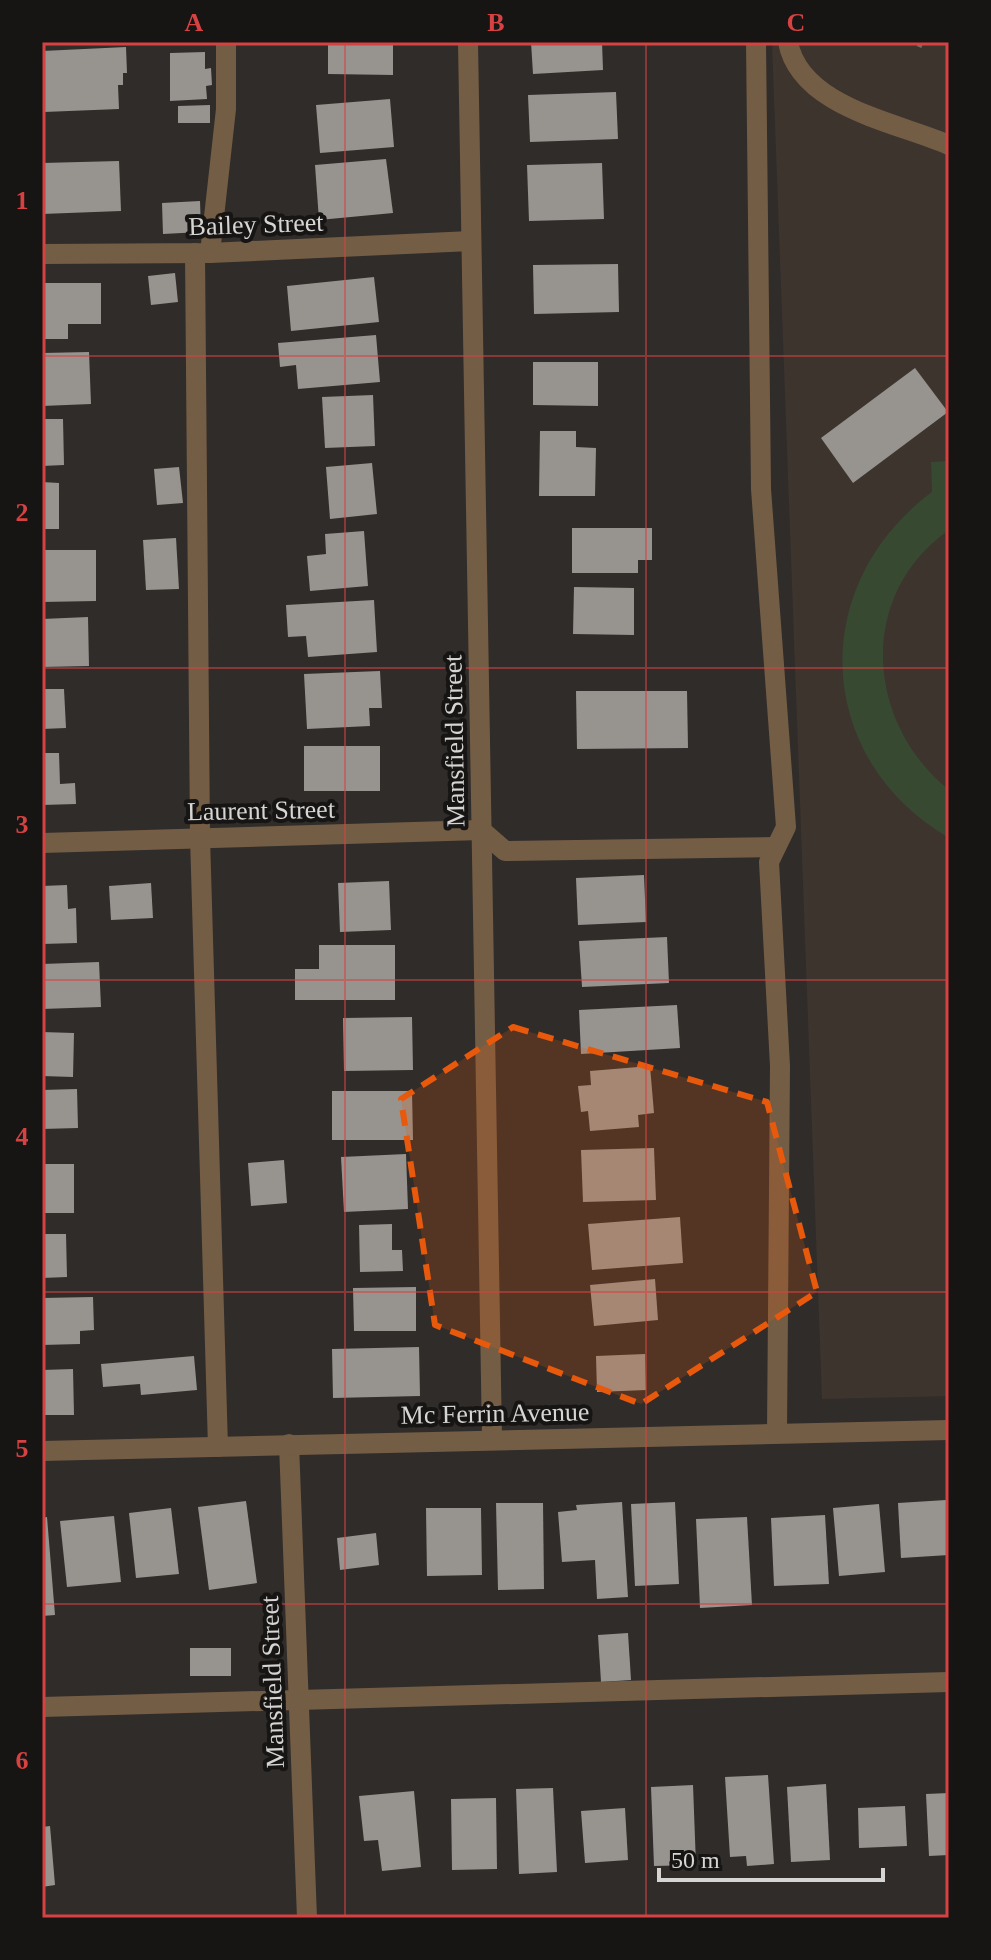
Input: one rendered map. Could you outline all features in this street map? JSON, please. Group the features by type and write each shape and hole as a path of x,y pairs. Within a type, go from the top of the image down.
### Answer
{"street":[{"path":"218,1447 200,837 202,253 226,109 226,42"},
{"name":"Mansfield Street","path":"468,42 492,1439"},
{"path":"756,42 761,489 786,827 769,862 780,1066 777,1433"},
{"path":"788,42 792,62 842,106 949,145"},
{"name":"Bailey Street","path":"42,254 202,253 471,241"},
{"path":"481,830 505,851 776,847"},
{"name":"Laurent Street","path":"42,843 481,830"},
{"name":"Mc Ferrin Avenue","path":"42,1451 949,1430"},
{"name":"Mansfield Street","path":"289,1444 307,1918"},
{"path":"42,1707 949,1682"}],"highlighted area":[{"path":"513,1027 767,1102 817,1292 641,1404 435,1325 401,1099"}],"shaded area":[{"path":"772,42 949,42 949,1396 822,1399"}],"green space":[{"path":"949,461 949,530 919,557 898,589 886,623 883,659 888,695 901,730 921,762 949,790 949,838 904,804 871,763 851,718 843,670 847,621 863,574 891,530 932,492 931,462"}],"building":[{"path":"328,42 393,42 393,75 328,74"},
{"path":"531,42 602,42 603,70 533,74"},
{"path":"126,47 127,73 123,73 123,85 118,85 119,109 44,112 42,51"},
{"path":"205,52 205,69 211,68 212,85 206,86 207,99 170,101 170,53"},
{"path":"616,92 618,139 530,142 528,95"},
{"path":"390,99 394,147 320,153 316,105"},
{"path":"210,105 210,123 178,123 178,106"},
{"path":"386,159 393,213 319,220 315,165"},
{"path":"119,161 121,211 42,214 42,163"},
{"path":"602,163 604,219 529,221 527,165"},
{"path":"200,201 201,232 163,234 162,203"},
{"path":"618,264 619,312 534,314 533,265"},
{"path":"175,273 178,302 151,305 148,276"},
{"path":"374,277 379,322 291,331 287,286"},
{"path":"42,283 101,283 101,324 68,324 68,339 42,339"},
{"path":"376,335 380,382 298,389 296,365 280,367 278,343"},
{"path":"89,352 91,404 42,406 42,353"},
{"path":"533,362 598,362 598,406 533,405"},
{"path":"915,368 948,412 853,483 821,438"},
{"path":"373,395 375,446 325,448 322,397"},
{"path":"42,419 63,419 64,465 42,466"},
{"path":"540,431 576,431 576,447 596,448 595,496 539,496"},
{"path":"372,463 377,514 330,519 326,467"},
{"path":"179,467 183,503 157,505 154,469"},
{"path":"42,482 59,483 59,529 42,529"},
{"path":"572,528 652,528 652,560 638,560 638,573 572,573"},
{"path":"364,531 368,586 310,591 307,556 326,554 325,534"},
{"path":"176,538 179,589 146,590 143,540"},
{"path":"42,550 96,550 96,601 42,602"},
{"path":"574,587 634,588 634,635 573,634"},
{"path":"374,600 377,652 308,657 306,636 288,637 286,605"},
{"path":"88,617 89,666 42,667 42,619"},
{"path":"380,671 382,708 369,708 370,726 307,729 304,674"},
{"path":"42,689 64,689 66,728 42,729"},
{"path":"576,691 687,691 688,748 577,749"},
{"path":"304,746 380,746 380,791 304,791"},
{"path":"42,753 59,753 60,784 75,783 76,804 42,805"},
{"path":"644,875 646,922 578,925 576,878"},
{"path":"389,881 391,930 340,932 338,883"},
{"path":"151,883 153,918 111,920 109,886"},
{"path":"67,885 68,909 76,908 77,943 42,944 42,886"},
{"path":"667,937 669,983 582,987 579,941"},
{"path":"319,945 395,945 395,1000 295,1000 295,969 319,969"},
{"path":"99,962 101,1007 42,1009 42,964"},
{"path":"677,1005 680,1048 581,1054 579,1010"},
{"path":"412,1017 413,1070 344,1071 343,1018"},
{"path":"42,1032 74,1033 73,1077 42,1076"},
{"path":"650,1066 654,1113 638,1115 639,1127 590,1131 588,1111 581,1112 578,1086 591,1085 590,1071"},
{"path":"77,1089 78,1128 42,1129 42,1090"},
{"path":"332,1091 412,1091 413,1140 332,1140"},
{"path":"654,1148 656,1200 583,1202 581,1150"},
{"path":"406,1154 408,1209 344,1212 341,1157"},
{"path":"284,1160 287,1203 251,1206 248,1163"},
{"path":"42,1164 74,1164 74,1213 42,1213"},
{"path":"680,1217 683,1263 592,1270 588,1224"},
{"path":"392,1224 392,1250 402,1250 403,1271 360,1272 359,1225"},
{"path":"42,1234 66,1234 67,1277 42,1278"},
{"path":"655,1279 658,1320 594,1326 590,1285"},
{"path":"416,1287 416,1331 354,1331 353,1288"},
{"path":"93,1297 94,1330 80,1331 80,1344 42,1345 42,1298"},
{"path":"419,1347 420,1396 333,1398 332,1349"},
{"path":"645,1354 646,1390 597,1392 596,1356"},
{"path":"194,1356 197,1390 141,1395 140,1384 103,1387 101,1364"},
{"path":"73,1369 74,1415 42,1415 42,1370"},
{"path":"946,1500 949,1555 901,1558 898,1503"},
{"path":"246,1501 257,1583 209,1590 198,1507"},
{"path":"622,1502 628,1597 597,1599 595,1560 562,1562 558,1512 577,1510 576,1505"},
{"path":"675,1502 679,1584 635,1586 631,1504"},
{"path":"496,1503 543,1503 544,1589 498,1590"},
{"path":"879,1504 885,1572 839,1576 833,1508"},
{"path":"171,1508 179,1574 136,1578 129,1513"},
{"path":"426,1508 481,1508 482,1575 427,1576"},
{"path":"825,1515 829,1584 774,1586 771,1518"},
{"path":"114,1516 121,1582 67,1587 60,1521"},
{"path":"47,1517 55,1615 42,1616 42,1518"},
{"path":"747,1517 752,1605 700,1608 696,1519"},
{"path":"376,1533 379,1565 340,1570 337,1538"},
{"path":"628,1633 631,1680 601,1682 598,1635"},
{"path":"190,1648 231,1648 231,1676 190,1676"},
{"path":"768,1775 774,1864 747,1866 746,1856 730,1857 725,1777"},
{"path":"826,1784 830,1860 791,1862 787,1787"},
{"path":"693,1785 696,1865 654,1866 651,1787"},
{"path":"553,1788 557,1872 519,1874 516,1789"},
{"path":"414,1791 421,1867 382,1871 378,1840 364,1841 359,1796"},
{"path":"949,1793 949,1855 929,1856 926,1794"},
{"path":"496,1798 497,1869 452,1870 451,1799"},
{"path":"905,1806 907,1846 859,1848 858,1808"},
{"path":"625,1808 628,1860 585,1863 581,1811"},
{"path":"50,1826 55,1885 42,1887 42,1827"}]}
